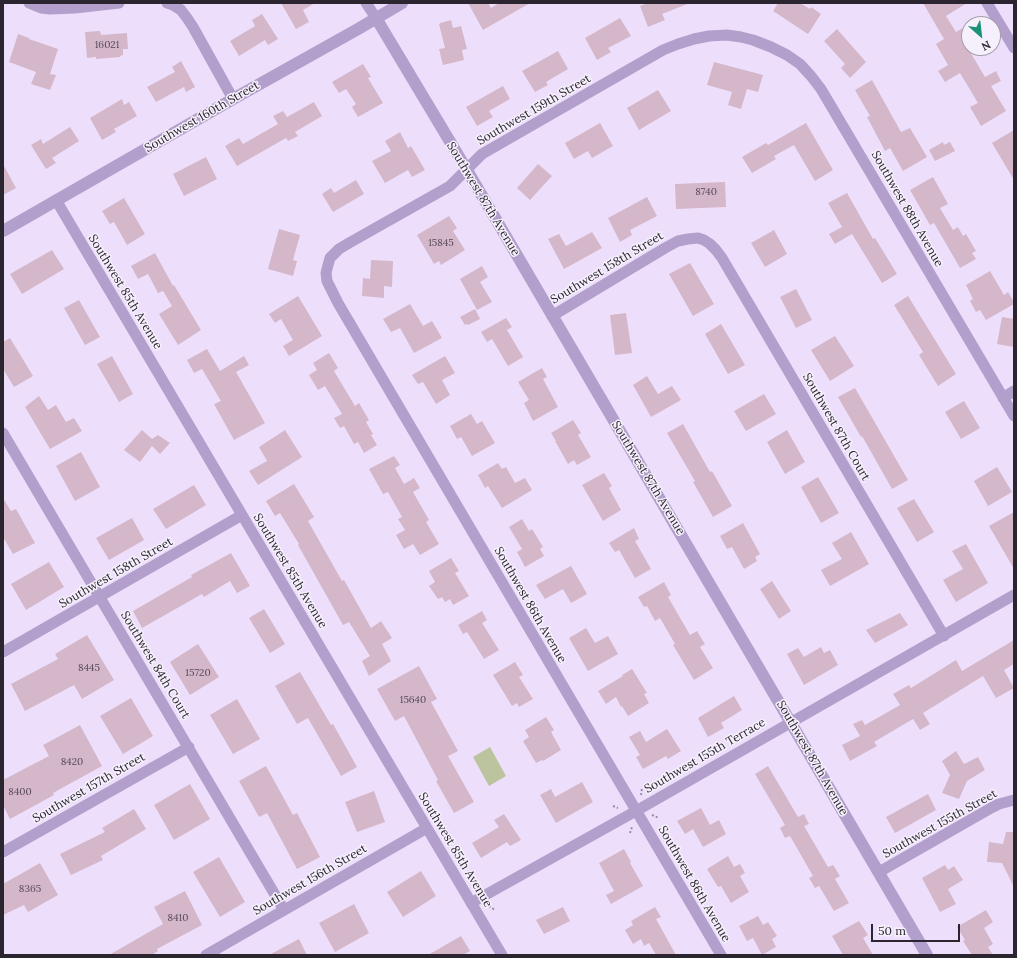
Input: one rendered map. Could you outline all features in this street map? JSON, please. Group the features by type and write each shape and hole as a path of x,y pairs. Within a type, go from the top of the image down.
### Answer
{"street":[{"path":"30,3 41,8 50,9 119,3"},
{"path":"168,3 181,10 190,23 233,99"},
{"name":"Southwest 87th Avenue","path":"366,3 467,170 928,955"},
{"name":"Southwest 160th Street","path":"3,231 402,3"},
{"path":"988,3 1014,48"},
{"name":"Southwest 159th Street","path":"328,265 330,258 339,249 450,186 482,154 663,50 678,44 709,36 727,35 753,40"},
{"name":"Southwest 88th Avenue","path":"753,40 787,55 800,64 821,89 1014,416"},
{"name":"Southwest 85th Avenue","path":"56,200 502,955"},
{"name":"Southwest 158th Street","path":"552,316 671,244 678,241 698,238"},
{"name":"Southwest 87th Court","path":"698,238 710,244 722,258 944,636"},
{"name":"Southwest 86th Avenue","path":"328,265 326,273 327,281 338,303 721,955"},
{"path":"1003,398 1014,391"},
{"name":"Southwest 84th Court","path":"3,433 189,746 284,910"},
{"name":"Southwest 158th Street","path":"3,652 242,515"},
{"name":"Southwest 155th Terrace","path":"471,903 636,811 1014,595"},
{"name":"Southwest 157th Street","path":"3,852 189,746"},
{"name":"Southwest 155th Street","path":"879,872 991,808 1014,800"},
{"name":"Southwest 156th Street","path":"206,955 427,828"}],"path":[{"path":"641,795 642,788"},
{"path":"613,806 618,808"},
{"path":"652,815 659,818"},
{"path":"630,832 632,827"},
{"path":"489,906 495,910"}],"green space":[{"path":"490,747 506,776 489,786 473,757"}],"building":[{"path":"281,3 315,3 303,10 309,22 296,29"},
{"path":"468,3 488,3 491,8 499,3 530,3 483,30"},
{"path":"648,3 690,3 662,14 665,20 648,27 640,6"},
{"path":"778,3 800,3 810,9 811,7 821,14 808,34 773,11"},
{"path":"923,3 967,3 946,16 956,32 961,29 961,56 973,56 985,77 996,71 1001,81 991,86 1006,111 981,126 970,107 978,103 960,73 945,82 938,71 948,65 936,44 944,39"},
{"path":"262,14 278,39 268,45 265,40 239,56 230,41 255,26 252,20"},
{"path":"620,18 631,36 608,48 611,52 597,60 585,38"},
{"path":"451,20 453,28 461,26 467,49 462,50 464,60 443,65 439,49 445,48 439,24"},
{"path":"837,29 866,62 850,78 841,68 845,64 824,41"},
{"path":"100,31 101,35 127,33 128,49 123,49 123,55 120,57 96,59 96,57 87,58 85,32"},
{"path":"18,34 58,49 50,74 56,75 50,90 31,84 36,72 9,62"},
{"path":"558,51 568,69 546,82 548,85 535,92 522,71"},
{"path":"181,61 195,87 186,92 184,87 156,102 147,87 175,72 172,67"},
{"path":"714,62 763,75 758,92 747,89 741,109 728,105 732,92 707,85"},
{"path":"363,64 371,77 368,78 383,103 358,117 352,107 356,104 346,89 339,93 332,82"},
{"path":"872,80 901,132 910,128 927,157 903,171 890,148 885,151 867,117 870,116 855,90"},
{"path":"503,86 510,99 489,111 493,117 477,126 466,107"},
{"path":"658,90 671,111 639,130 627,108"},
{"path":"122,99 124,105 129,102 137,116 114,129 116,132 102,140 90,118"},
{"path":"314,102 322,116 295,132 298,136 288,141 286,138 237,166 225,146 239,138 243,144 278,124 273,116 283,111 287,117"},
{"path":"600,123 613,146 592,158 588,151 574,159 565,143"},
{"path":"806,123 833,170 815,181 794,145 774,156 776,159 752,173 742,157 766,143 768,145"},
{"path":"70,127 79,141 52,158 56,163 46,169 31,145 41,139 43,144"},
{"path":"1014,130 1014,180 992,143"},
{"path":"400,132 408,148 411,146 425,170 412,177 408,170 385,183 372,161 391,151 385,141"},
{"path":"943,142 944,145 950,142 955,151 935,161 929,150"},
{"path":"206,157 217,179 184,196 173,174"},
{"path":"3,164 16,188 3,195"},
{"path":"538,164 552,176 530,200 517,188"},
{"path":"933,177 948,204 940,208 953,230 958,227 963,236 966,234 976,251 972,253 976,259 960,268 934,223 930,225 910,190"},
{"path":"356,180 364,194 333,212 322,194 331,188 334,193"},
{"path":"725,182 726,207 676,209 675,184"},
{"path":"847,193 873,239 875,238 897,274 882,283 852,234 835,244 829,234 842,227 828,203"},
{"path":"647,197 657,216 630,230 632,235 620,242 608,218"},
{"path":"124,198 145,234 127,245 114,222 110,224 102,211"},
{"path":"449,216 457,228 453,231 465,250 441,265 439,261 434,264 417,235"},
{"path":"279,229 300,235 293,260 297,261 293,276 268,269"},
{"path":"774,230 787,254 765,267 751,243"},
{"path":"592,232 602,248 564,269 548,239 559,234 566,246"},
{"path":"52,250 64,269 22,294 10,274"},
{"path":"155,253 173,286 174,285 201,330 178,345 159,314 172,306 163,291 158,293 148,274 138,279 131,266"},
{"path":"371,260 393,261 392,287 384,286 384,298 362,296 363,278 370,279"},
{"path":"690,263 714,304 693,316 669,274"},
{"path":"482,266 488,277 480,282 492,302 477,310 460,279"},
{"path":"990,271 1004,295 1008,292 1014,304 986,320 980,310 976,312 970,301 973,299 966,285"},
{"path":"796,289 812,320 796,328 780,297"},
{"path":"298,296 322,336 289,356 283,346 293,340 281,319 275,323 269,314"},
{"path":"908,296 956,374 938,386 919,355 923,352 894,305"},
{"path":"79,300 100,337 85,345 64,308"},
{"path":"410,304 423,326 432,321 442,338 414,353 400,328 391,332 383,319"},
{"path":"475,309 480,319 465,325 460,317"},
{"path":"626,313 632,353 615,355 610,315"},
{"path":"1002,317 1014,319 1014,347 997,344"},
{"path":"506,318 512,327 507,330 523,357 508,366 492,339 487,342 481,332"},
{"path":"721,324 745,365 728,374 705,334"},
{"path":"835,336 854,366 830,381 811,350"},
{"path":"10,338 33,376 14,387 3,369 3,342"},
{"path":"207,349 220,371 244,356 249,365 236,372 265,423 234,440 214,404 221,401 202,369 194,373 187,360"},
{"path":"329,353 338,368 334,371 355,406 359,403 369,420 366,422 377,445 364,453 358,442 354,444 344,426 340,428 334,418 342,414 325,386 318,390 309,375 317,370 313,363"},
{"path":"112,356 133,394 119,402 97,364"},
{"path":"445,356 455,373 442,380 450,395 436,404 423,382 418,384 412,375"},
{"path":"542,368 547,377 543,379 558,407 533,421 524,403 529,400 518,382"},
{"path":"647,376 658,394 672,386 681,400 651,417 633,385"},
{"path":"855,388 908,480 892,489 838,397"},
{"path":"764,394 776,414 746,431 734,411"},
{"path":"39,396 48,410 56,405 66,422 74,418 82,431 50,449 25,407"},
{"path":"964,401 980,428 961,439 945,412"},
{"path":"471,414 477,424 482,421 495,443 472,456 461,437 457,439 450,426"},
{"path":"573,420 581,433 578,435 591,457 577,465 574,460 568,464 551,433"},
{"path":"683,424 710,472 712,471 732,506 713,517 693,482 695,481 667,433"},
{"path":"142,430 152,439 158,435 170,443 160,454 152,446 140,462 124,450"},
{"path":"285,430 302,457 258,485 249,471 267,461 259,447"},
{"path":"787,430 805,462 785,474 767,442"},
{"path":"81,452 100,487 75,501 56,466"},
{"path":"394,456 400,465 395,468 404,484 414,478 420,488 413,492 429,520 426,522 439,544 420,555 413,544 404,549 396,535 405,530 398,519 402,517 388,492 383,494 369,469"},
{"path":"498,463 502,469 506,467 515,483 525,478 532,490 502,508 488,486 485,488 478,475"},
{"path":"997,467 1012,492 988,506 974,481"},
{"path":"604,473 612,486 609,488 621,510 603,521 582,485"},
{"path":"818,477 839,513 821,523 801,487"},
{"path":"294,484 314,517 308,521 371,628 381,621 392,638 382,644 391,661 369,676 362,661 370,656 349,622 343,625 298,545 299,544 280,513 275,516 266,501"},
{"path":"194,485 206,505 166,529 153,509"},
{"path":"3,498 11,511 16,509 35,543 13,554 3,537"},
{"path":"914,499 934,532 917,542 897,508"},
{"path":"1014,512 1014,569 989,526"},
{"path":"132,518 144,540 109,560 96,538"},
{"path":"522,519 529,531 532,529 543,547 540,549 544,556 525,567 517,552 522,549 509,527"},
{"path":"743,523 760,554 755,557 757,561 744,569 732,547 727,549 720,536"},
{"path":"634,528 639,539 635,541 651,569 635,578 619,550 615,552 609,543"},
{"path":"851,532 869,564 830,586 821,570 842,559 832,543"},
{"path":"966,544 988,583 956,602 943,580 963,569 952,551"},
{"path":"231,553 250,586 237,593 230,581 204,597 202,594 142,628 133,611 192,577 191,575"},
{"path":"451,558 459,571 455,573 469,596 453,605 450,599 445,602 442,597 438,599 429,586 435,582 429,571"},
{"path":"49,562 64,587 26,610 11,584"},
{"path":"571,566 587,594 571,603 563,589 545,599 536,585"},
{"path":"772,581 791,611 779,619 760,589"},
{"path":"664,582 671,595 668,597 690,635 697,631 705,644 700,647 713,668 694,680 673,645 675,644 660,618 655,621 647,606 644,607 638,597"},
{"path":"264,609 285,644 270,653 249,618"},
{"path":"482,611 487,620 482,623 499,650 484,659 467,632 463,634 458,625"},
{"path":"900,613 908,625 875,643 866,630"},
{"path":"586,628 595,643 608,636 618,654 588,671 569,638"},
{"path":"87,635 114,680 82,699 74,685 25,711 11,684 58,659 55,654"},
{"path":"1014,640 1014,664 1004,670 1014,688 996,698 983,676 923,713 930,724 920,730 913,719 874,742 877,746 850,761 842,745 860,736 853,724 862,720 865,725 900,705 893,694 909,685 911,688 956,660 962,671"},
{"path":"198,644 219,677 190,695 170,662"},
{"path":"821,647 824,653 830,650 838,665 804,685 787,654 798,648 804,657"},
{"path":"515,662 523,675 519,677 533,699 519,707 517,703 512,706 493,675"},
{"path":"419,666 437,699 431,702 458,751 448,756 474,802 454,813 436,781 438,780 404,716 395,721 377,689"},
{"path":"632,669 647,693 644,694 649,703 628,716 616,697 606,704 598,691"},
{"path":"300,672 331,725 333,724 357,767 341,776 308,718 297,724 275,686"},
{"path":"734,696 742,710 721,723 724,728 708,737 698,718"},
{"path":"131,698 153,736 123,754 100,716"},
{"path":"237,699 260,739 233,754 210,715"},
{"path":"546,717 554,730 551,732 561,750 543,761 542,760 536,763 523,741 529,737 525,730"},
{"path":"80,725 102,766 10,819 3,805 3,780 49,756 43,745"},
{"path":"667,729 681,751 668,759 666,756 643,769 636,757 640,755 629,737 640,731 646,742"},
{"path":"956,751 964,764 978,757 985,770 967,781 959,799 942,793 950,775 942,761"},
{"path":"266,766 293,815 297,813 320,857 297,869 267,813 259,817 239,781"},
{"path":"768,766 798,817 804,814 809,824 804,826 828,867 833,865 840,876 835,879 849,903 834,911 819,886 815,888 809,878 813,876 790,836 785,838 780,828 785,825 755,774"},
{"path":"582,782 593,802 556,823 540,795 551,789 555,797"},
{"path":"190,784 210,819 174,840 154,805"},
{"path":"374,791 385,822 357,832 345,802"},
{"path":"928,794 936,810 895,833 886,817"},
{"path":"701,808 710,825 719,820 726,834 703,847 693,829 685,834 677,821"},
{"path":"134,809 146,829 101,856 103,860 71,875 60,854 105,832 102,828"},
{"path":"504,814 521,840 510,846 507,842 481,858 472,843 499,827 494,820"},
{"path":"1006,832 1014,832 1014,887 1002,863 987,862 989,842 1003,844"},
{"path":"624,849 643,886 611,904 606,895 614,891 599,863"},
{"path":"728,856 734,867 740,864 745,873 740,876 749,892 731,903 721,886 718,887 707,869"},
{"path":"219,857 245,902 220,917 193,872"},
{"path":"40,863 58,895 28,912 24,905 3,915 3,884"},
{"path":"945,865 948,870 954,866 963,880 948,889 956,904 940,912 922,878"},
{"path":"421,871 436,896 403,917 387,892"},
{"path":"185,891 202,925 157,949 158,951 152,955 109,955 163,924 154,907"},
{"path":"354,904 369,933 335,952 319,923"},
{"path":"563,907 570,921 544,934 536,920"},
{"path":"655,907 661,917 656,919 676,955 656,955 649,943 644,946 641,939 633,944 625,930 633,925 631,921"},
{"path":"986,910 993,922 984,928 993,944 988,947 993,955 972,955 963,941 965,940 957,927"},
{"path":"758,916 763,925 768,922 777,936 772,939 776,947 762,955 753,938 747,941 739,926"},
{"path":"859,921 868,935 863,938 873,955 843,955 832,936"},
{"path":"461,936 470,951 463,955 428,955"},
{"path":"299,939 307,955 269,955"}]}
